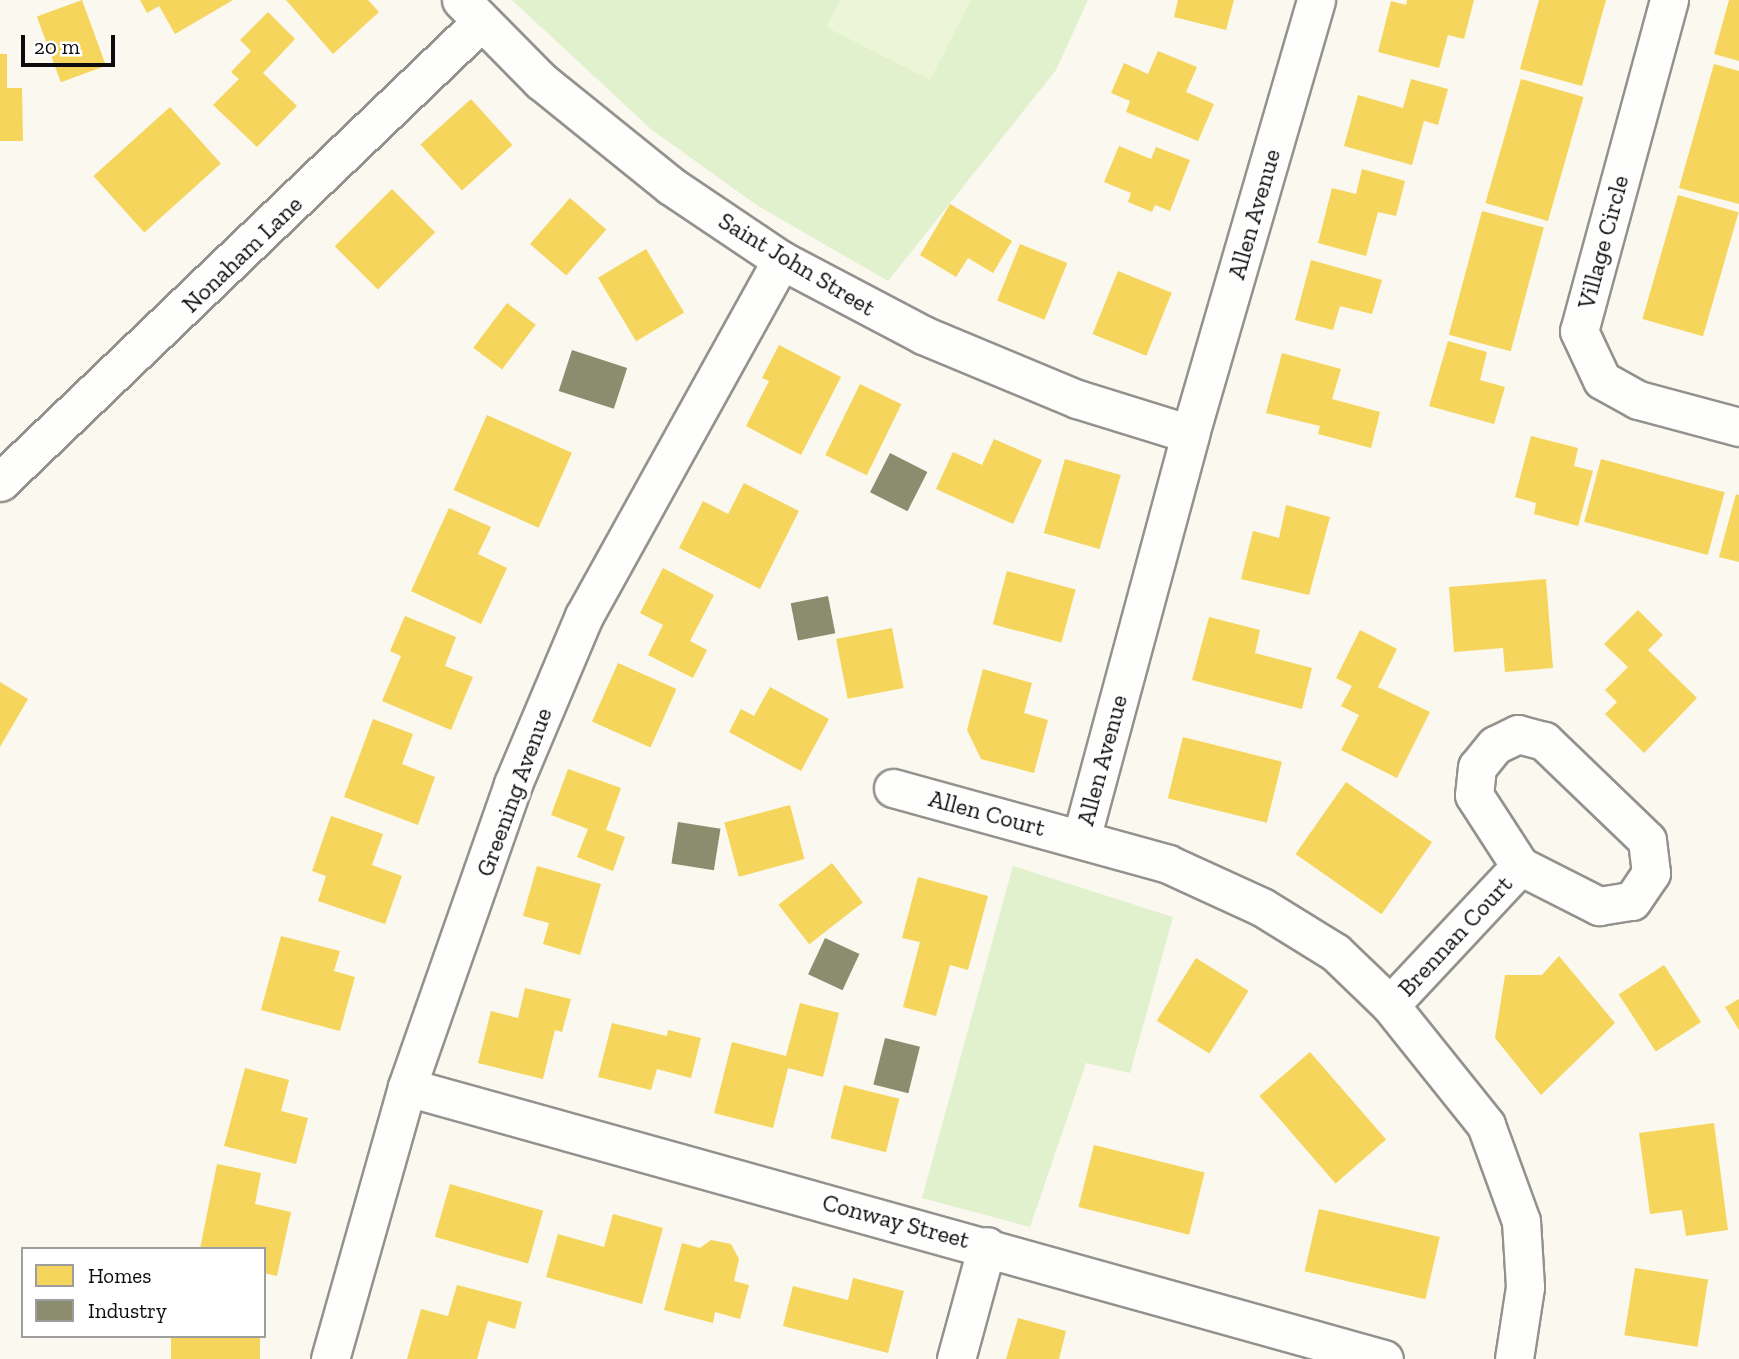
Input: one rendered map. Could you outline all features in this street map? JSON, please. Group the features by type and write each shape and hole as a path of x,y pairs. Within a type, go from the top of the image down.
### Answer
{"street":[{"name":"Allen Avenue","path":"1316,0 1190,434 1081,838 1168,864 1262,906 1335,952 1390,1005 1486,1125 1521,1220 1525,1287 1514,1359"},
{"name":"Village Circle","path":"1669,0 1579,331 1602,380 1637,400 1739,427"},
{"name":"Saint John Street","path":"470,12 541,81 671,186 781,260 923,335 1077,399 1190,434"},
{"name":"Nonaham Lane","path":"0,482 470,12"},
{"name":"Greening Avenue","path":"330,1359 408,1087 513,783 584,616 781,260"},
{"name":"Brennan Court","path":"1518,734 1544,741 1647,840 1652,872 1632,901 1599,906 1520,866 1474,795 1477,767 1495,745 1518,734"},
{"name":"Allen Court","path":"893,788 1081,838"},
{"name":"Brennan Court","path":"1390,1005 1520,866"},
{"name":"Conway Street","path":"408,1087 987,1246 1384,1359"},
{"path":"956,1359 987,1246"}],"green space":[{"path":"512,0 1088,0 1056,70 888,281 758,206 652,130"},
{"path":"840,0 971,0 930,80 826,27"},
{"path":"1013,866 1173,917 1130,1073 1086,1063 1030,1227 922,1198"}],"building: Homes":[{"path":"82,0 106,66 61,82 37,16"},
{"path":"140,0 233,0 175,34 159,6 147,13"},
{"path":"286,0 368,0 379,12 333,54"},
{"path":"1178,0 1234,0 1226,30 1174,17"},
{"path":"1407,0 1474,0 1464,39 1448,35 1439,68 1378,52 1391,1 1406,5"},
{"path":"1539,0 1606,0 1582,86 1520,69"},
{"path":"1729,0 1739,0 1739,61 1714,54"},
{"path":"268,12 295,39 263,73 297,106 257,147 213,105 239,79 231,72 251,51 240,40"},
{"path":"1158,51 1197,67 1186,92 1214,104 1198,141 1126,112 1130,101 1111,93 1124,63 1148,74"},
{"path":"0,54 7,54 7,88 22,88 23,141 0,141"},
{"path":"1714,64 1739,71 1739,204 1679,188"},
{"path":"1411,79 1448,89 1438,125 1424,121 1412,165 1344,146 1358,95 1403,108"},
{"path":"1521,79 1583,97 1548,221 1485,203"},
{"path":"471,99 512,145 462,191 420,145"},
{"path":"170,107 221,163 144,232 93,176"},
{"path":"1119,146 1151,159 1156,147 1190,160 1170,211 1155,205 1152,212 1128,202 1131,193 1104,182"},
{"path":"1362,169 1405,181 1396,216 1378,212 1366,256 1318,243 1332,188 1356,194"},
{"path":"392,189 435,232 378,289 335,246"},
{"path":"1678,195 1739,212 1703,336 1642,319"},
{"path":"570,198 606,229 566,276 530,244"},
{"path":"950,204 1012,241 993,273 968,258 956,277 920,255"},
{"path":"1482,211 1544,228 1511,351 1449,335"},
{"path":"1020,244 1067,263 1044,320 997,301"},
{"path":"646,249 684,312 636,341 598,278"},
{"path":"1311,260 1382,280 1372,314 1340,306 1333,330 1295,320"},
{"path":"1118,271 1172,293 1146,356 1093,334"},
{"path":"507,303 536,325 502,369 473,348"},
{"path":"1448,341 1487,352 1480,380 1505,387 1494,424 1429,406"},
{"path":"779,345 841,377 801,455 746,426 769,381 762,378"},
{"path":"1282,353 1341,369 1332,399 1380,412 1371,448 1318,434 1320,426 1266,413"},
{"path":"860,384 901,404 867,475 825,455"},
{"path":"487,415 572,453 539,528 454,490"},
{"path":"1531,436 1578,448 1574,466 1593,471 1578,526 1534,514 1536,503 1515,497"},
{"path":"994,439 1042,460 1013,524 936,489 953,452 982,465"},
{"path":"1065,459 1121,475 1100,549 1044,533"},
{"path":"1601,459 1725,492 1708,555 1584,522"},
{"path":"744,483 799,511 760,589 679,548 703,501 728,514"},
{"path":"1736,494 1739,495 1739,562 1719,557"},
{"path":"1286,505 1330,517 1309,595 1241,579 1253,531 1279,538"},
{"path":"449,508 491,527 478,554 507,568 481,624 411,591"},
{"path":"663,568 714,595 690,641 707,650 693,678 648,655 663,625 640,613"},
{"path":"1007,571 1076,589 1061,643 993,624"},
{"path":"1546,579 1553,668 1505,672 1503,648 1454,652 1449,587"},
{"path":"1638,610 1663,635 1648,650 1697,698 1644,753 1605,714 1617,702 1605,690 1628,667 1604,644"},
{"path":"405,616 456,637 445,666 473,677 451,730 382,701 401,656 390,651"},
{"path":"1209,617 1260,630 1255,653 1312,668 1302,709 1192,680"},
{"path":"892,628 904,688 848,699 836,639"},
{"path":"1360,630 1397,649 1378,687 1430,712 1397,778 1341,750 1359,715 1341,706 1352,686 1336,678"},
{"path":"618,663 676,689 650,747 592,721"},
{"path":"983,669 1032,683 1024,713 1048,720 1034,773 981,759 967,730"},
{"path":"0,682 28,699 0,747"},
{"path":"770,687 829,719 801,771 729,732 741,709 754,716"},
{"path":"373,719 413,734 402,764 435,777 418,825 344,797"},
{"path":"1183,737 1282,762 1267,823 1168,798"},
{"path":"568,769 621,788 606,830 625,837 613,871 577,857 588,829 551,815"},
{"path":"1346,782 1432,842 1382,914 1296,854"},
{"path":"790,805 804,859 739,877 724,823"},
{"path":"331,816 383,834 372,865 402,876 385,924 318,901 326,876 312,871"},
{"path":"832,863 863,902 809,944 778,905"},
{"path":"537,866 601,884 580,955 543,944 549,923 523,916"},
{"path":"918,877 988,896 968,970 950,965 936,1016 903,1007 920,942 902,938"},
{"path":"281,936 340,951 334,971 355,977 340,1031 261,1010"},
{"path":"1559,956 1615,1023 1541,1095 1495,1038 1505,975 1542,975"},
{"path":"1196,958 1249,991 1209,1054 1157,1021"},
{"path":"1664,965 1701,1022 1656,1051 1619,994"},
{"path":"525,988 571,999 562,1032 555,1030 543,1079 478,1063 491,1011 518,1018"},
{"path":"1739,999 1739,1030 1725,1007"},
{"path":"800,1003 839,1013 823,1077 788,1068 773,1128 714,1113 732,1042 786,1056"},
{"path":"612,1023 667,1036 668,1030 701,1038 691,1078 657,1069 651,1090 598,1077"},
{"path":"1310,1052 1386,1140 1336,1184 1259,1096"},
{"path":"245,1068 289,1080 281,1111 308,1118 296,1164 224,1146"},
{"path":"844,1085 899,1099 886,1152 831,1138"},
{"path":"1714,1123 1728,1230 1686,1236 1682,1210 1650,1214 1639,1133"},
{"path":"1094,1145 1205,1173 1189,1235 1079,1207"},
{"path":"217,1164 261,1173 255,1204 291,1212 277,1276 266,1273 266,1247 200,1247"},
{"path":"450,1184 543,1211 528,1264 435,1237"},
{"path":"1319,1209 1440,1237 1425,1299 1305,1271"},
{"path":"613,1214 663,1228 642,1304 546,1277 558,1234 604,1247"},
{"path":"711,1240 731,1244 739,1259 734,1281 749,1285 740,1319 715,1312 713,1323 664,1310 682,1243 700,1248"},
{"path":"1635,1268 1708,1280 1697,1347 1624,1335"},
{"path":"853,1278 904,1291 888,1353 783,1326 793,1286 848,1300"},
{"path":"457,1285 522,1302 515,1329 488,1321 477,1359 407,1359 421,1309 448,1316"},
{"path":"1018,1318 1066,1331 1059,1359 1006,1359"},
{"path":"171,1338 260,1338 260,1359 171,1359"}],"building: Industry":[{"path":"572,350 627,368 614,409 559,391"},
{"path":"890,453 927,472 907,511 870,492"},
{"path":"828,596 835,633 798,641 791,603"},
{"path":"678,822 720,829 714,870 671,863"},
{"path":"825,938 859,954 843,990 808,974"},
{"path":"885,1038 920,1047 908,1093 873,1085"}]}
